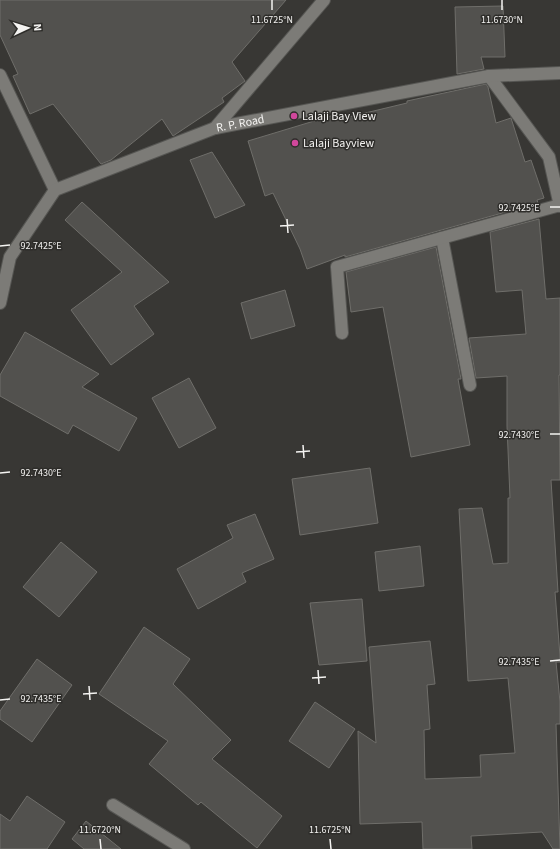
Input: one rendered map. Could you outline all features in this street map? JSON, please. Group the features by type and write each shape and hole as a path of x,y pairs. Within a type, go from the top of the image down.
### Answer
{"street":[{"path":"215,128 324,0"},
{"name":"R. P. Road","path":"55,190 215,128 489,76 560,73"},
{"path":"0,76 55,190 10,257 0,303"},
{"path":"342,333 337,267 560,205 549,157 489,76"},
{"path":"442,238 470,385"},
{"path":"113,805 184,849"}],"building":[{"path":"0,0 286,0 232,62 245,81 222,98 224,102 173,136 162,119 111,160 101,164 53,104 30,114 13,76 18,74 0,35"},
{"path":"503,6 505,57 481,57 484,69 457,74 455,7"},
{"path":"486,84 496,123 511,118 525,162 531,160 544,198 537,200 538,203 345,257 345,255 307,269 300,249 273,193 265,196 248,141 334,115 336,120 407,103 407,101"},
{"path":"212,152 245,205 215,218 190,160"},
{"path":"82,202 169,282 134,306 154,334 111,365 71,310 122,272 65,220"},
{"path":"539,219 546,299 560,298 560,480 551,480 558,592 555,592 560,656 560,662 556,662 560,702 560,724 556,724 560,849 553,849 542,832 471,836 472,849 423,849 422,822 360,824 358,731 376,743 369,647 430,641 435,684 427,685 430,729 424,730 425,779 481,777 480,755 515,753 508,678 468,681 459,509 482,508 493,564 508,563 508,498 510,498 507,426 507,376 476,378 469,338 526,334 522,290 496,292 490,232"},
{"path":"436,247 461,379 458,379 470,445 411,457 383,307 351,312 346,272"},
{"path":"285,290 295,326 251,339 241,303"},
{"path":"25,332 99,374 82,387 137,418 119,451 73,425 68,434 0,396 0,375"},
{"path":"189,378 216,428 179,448 152,398"},
{"path":"370,468 378,523 300,535 292,479"},
{"path":"255,514 274,559 242,573 246,582 198,609 177,569 233,538 227,525"},
{"path":"61,542 97,572 59,617 23,587"},
{"path":"420,546 424,586 379,591 375,552"},
{"path":"362,599 367,661 319,665 310,603"},
{"path":"144,627 190,659 173,684 231,740 212,759 282,816 257,848 201,802 198,805 149,764 168,741 99,694"},
{"path":"37,659 72,685 32,742 0,719 0,711"},
{"path":"315,702 355,729 329,768 289,741"},
{"path":"27,796 65,822 47,849 0,849 0,814 10,821"},
{"path":"86,821 121,849 84,849 72,839"}],"place":[{"name":"Lalaji Bay View","path":"294,116"},
{"name":"Lalaji Bayview","path":"295,143"}]}
